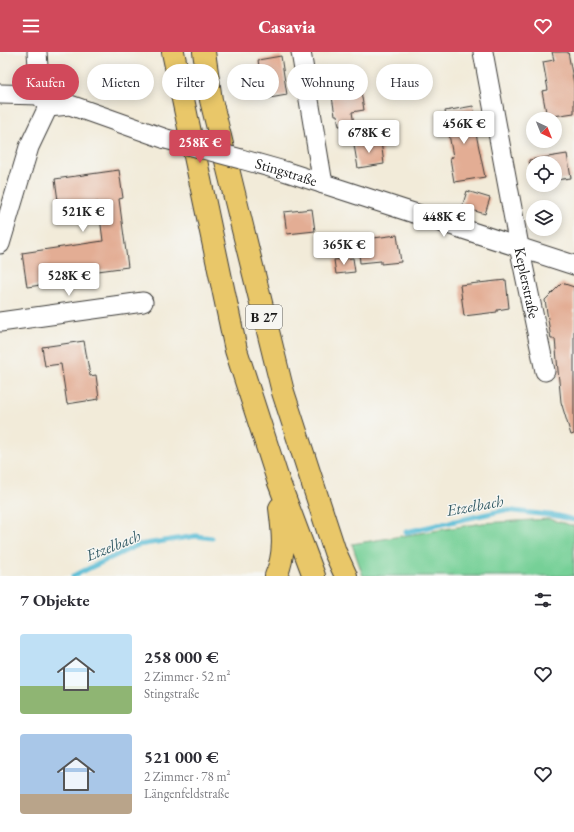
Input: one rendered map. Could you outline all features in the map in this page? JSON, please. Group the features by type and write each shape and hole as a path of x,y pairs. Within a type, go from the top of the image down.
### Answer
{"highway":[{"name":"B 27","path":"173,52 236,350 278,480 314,576"},
{"name":"B 27","path":"204,52 211,100 283,392 335,552 346,576"},
{"path":"276,576 282,563 283,536 278,480"}],"street":[{"path":"0,242 44,101 37,52"},
{"path":"302,52 323,184"},
{"name":"Keplerstraße","path":"483,52 519,246 545,371"},
{"name":"Stingstraße","path":"0,94 70,105 166,139 241,159 323,184 574,265"},
{"path":"0,322 143,302"}],"green space":[{"path":"549,519 574,526 574,576 363,576 352,544 483,523"}],"building":[{"path":"552,52 568,52 574,84 574,113 562,115 562,112 546,112 542,91 548,90 543,62 554,60"},
{"path":"281,56 287,95 279,96 279,64 259,64 258,60"},
{"path":"332,100 362,100 364,110 352,112 354,124 339,126 337,115 335,115"},
{"path":"473,106 477,129 475,129 485,177 454,182 450,158 453,157 445,111"},
{"path":"381,141 384,164 358,168 354,145"},
{"path":"567,154 571,178 562,179 562,156 554,156"},
{"path":"119,170 123,198 119,199 128,267 83,273 84,279 27,287 22,253 103,241 98,202 59,208 55,179"},
{"path":"467,191 490,198 485,214 462,207"},
{"path":"312,209 315,231 287,234 284,212"},
{"path":"397,235 401,262 381,264 381,261 360,263 358,240"},
{"path":"353,258 355,272 336,274 334,260"},
{"path":"506,280 509,308 497,310 497,312 464,316 460,285"},
{"path":"562,283 574,287 574,434 571,435 561,402 555,339 551,339 545,300"},
{"path":"84,341 90,376 96,375 99,399 67,404 61,364 45,366 42,347"}],"waterway":[{"name":"Etzelbach","path":"406,532 505,510 558,516 574,520"},
{"name":"Etzelbach","path":"73,576 138,545 196,536 212,538"}]}
